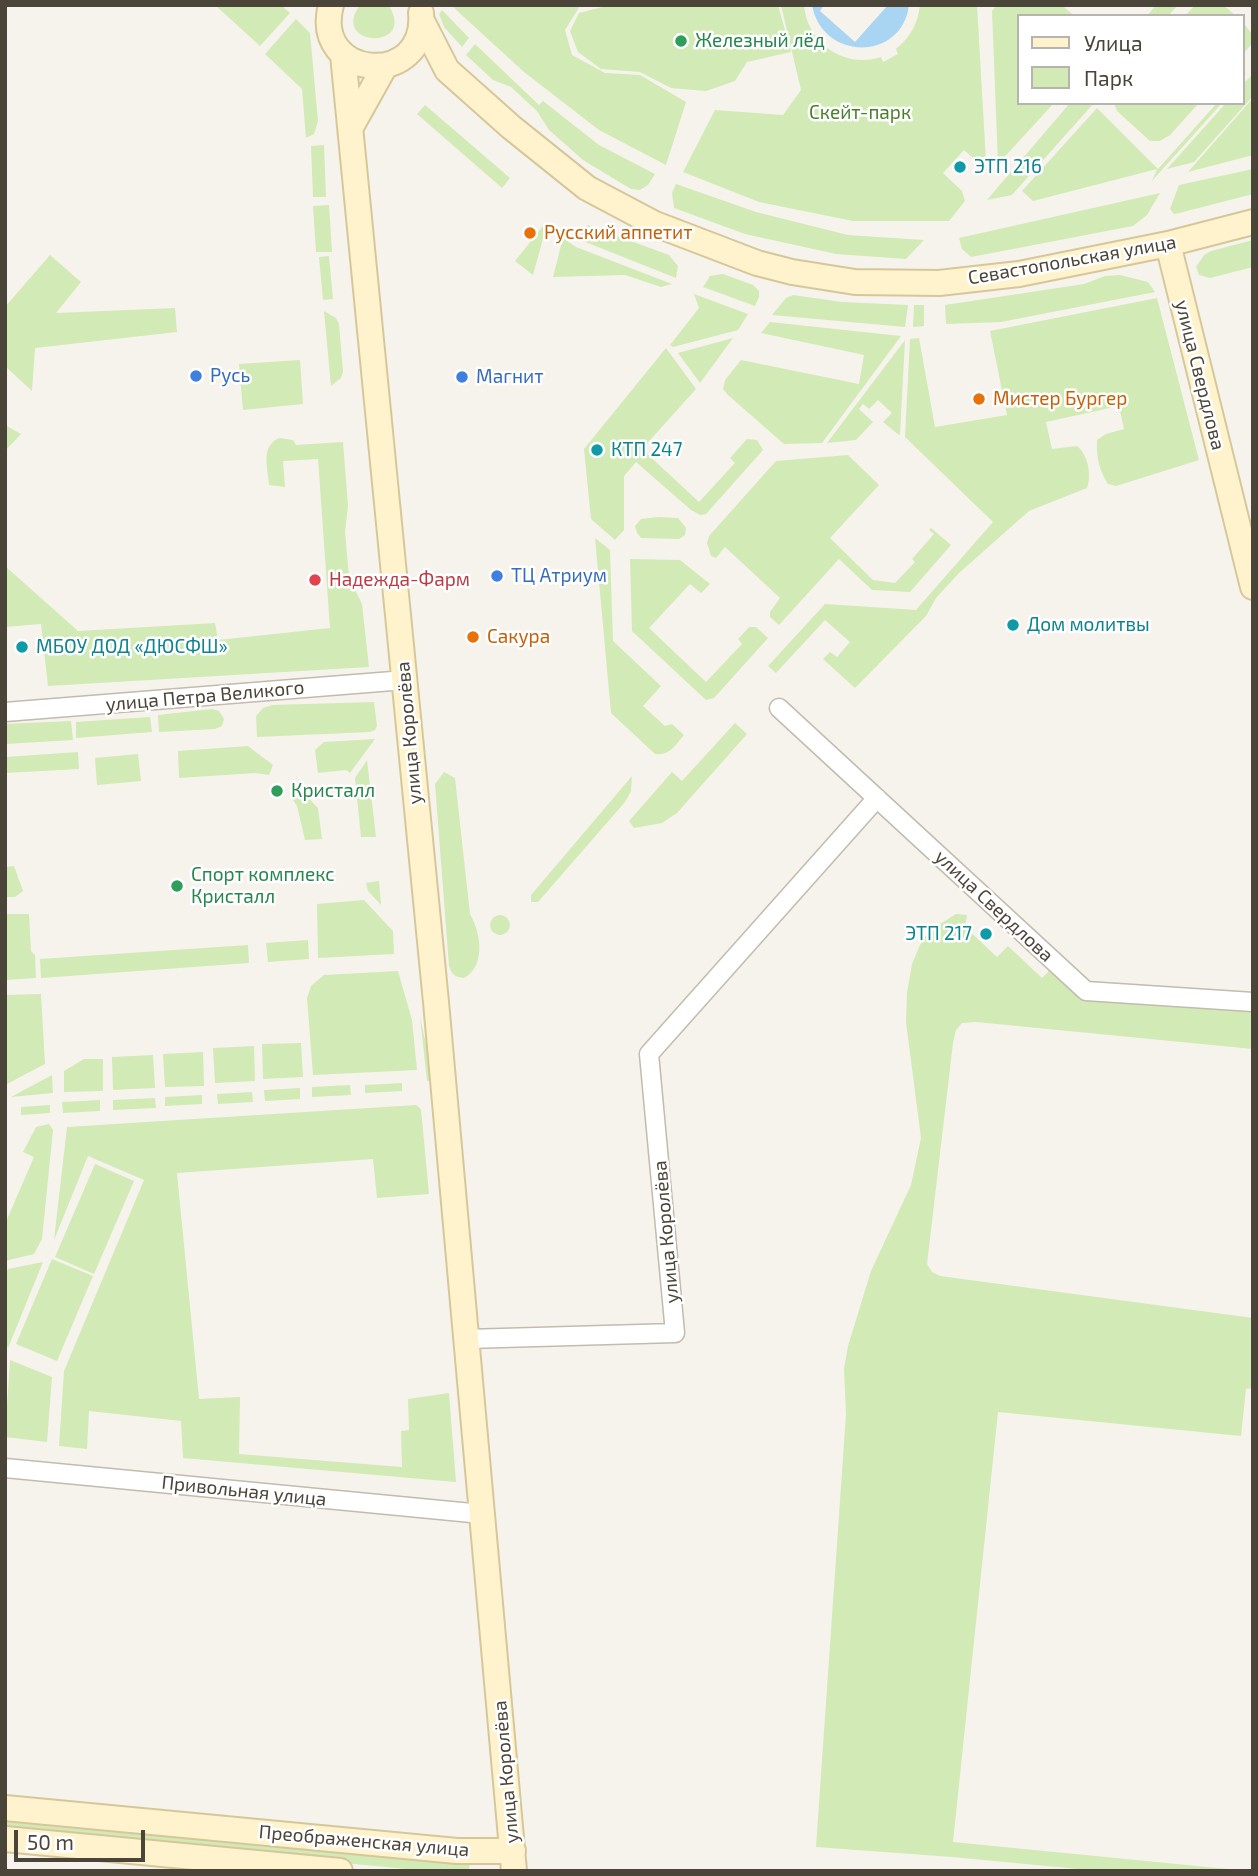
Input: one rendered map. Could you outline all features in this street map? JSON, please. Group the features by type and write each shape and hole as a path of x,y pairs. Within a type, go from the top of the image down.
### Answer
{"main road":[{"name":"улица Королёва","path":"331,5 328,16 329,30 343,55 351,127 467,1339 513,1861"},
{"path":"351,127 390,64 407,55 415,45 420,34 420,13"},
{"name":"Севастопольская улица","path":"420,13 447,69 511,127 587,188 655,224 757,263 792,272 855,282 939,284 1019,274 1168,244 1253,222"},
{"path":"343,55 355,63 370,67 390,64 447,69"},
{"name":"улица Свердлова","path":"1168,244 1253,587"},
{"name":"Преображенская улица","path":"5,1808 457,1851 513,1861"},
{"name":"Преображенская улица","path":"5,1839 340,1871"}],"street":[{"name":"улица Петра Великого","path":"5,712 405,680"},
{"name":"улица Свердлова","path":"779,708 1086,991 1253,1002"},
{"name":"улица Королёва","path":"467,1339 676,1334 649,1054 877,799"},
{"name":"Привольная улица","path":"5,1468 482,1514"}],"green space":[{"path":"215,5 281,5 290,13 260,46"},
{"path":"360,5 389,6 395,21 392,31 384,37 363,36 355,29 353,19"},
{"path":"586,5 580,6 565,30 572,55 605,73 640,75 686,102 666,165 599,130 524,72 453,7"},
{"name":"Железный лёд","path":"610,5 778,5 791,52 747,62 735,81 706,91 671,88 640,72 601,69 578,52 570,31 579,13"},
{"name":"Скейт-парк","path":"781,5 804,5 812,31 830,50 854,59 881,57 883,62 898,54 896,49 912,30 920,5 977,5 986,161 982,166 964,150 943,173 962,191 965,201 949,221 853,221 759,202 683,172 715,110 783,115 801,90"},
{"path":"997,5 1062,5 1072,14 1016,14 1016,105 1052,105 998,164 992,11"},
{"path":"1156,5 1178,5 1170,14 1149,14"},
{"path":"1195,5 1223,5 1234,14 1187,14"},
{"path":"442,10 469,38 462,47 444,27 439,14"},
{"path":"296,19 310,33 318,121 314,134 306,138 302,89 265,54"},
{"path":"1244,24 1252,34 1251,45 1244,53"},
{"path":"475,44 539,105 543,101 599,145 655,174 648,185 640,190 631,189 583,160 549,130 537,111 511,87 493,80 466,55"},
{"path":"1253,74 1253,96 1194,162 1167,169 1224,105 1244,105 1244,83"},
{"path":"1253,98 1253,155 1188,172"},
{"path":"425,105 510,178 502,188 417,114"},
{"path":"1068,105 1092,105 1012,195 987,200"},
{"path":"1115,105 1197,105 1170,135 1160,141 1150,141 1117,111"},
{"path":"1215,105 1220,105 1152,181 1157,169 1033,201 1022,191 1097,108 1158,169"},
{"path":"324,145 326,197 313,197 311,146"},
{"path":"1253,169 1253,194 1174,214 1170,209 1179,185"},
{"path":"676,184 756,212 848,235 924,240 906,259 836,254 745,234 674,208 672,193"},
{"path":"1160,193 1147,215 1133,226 971,257 962,249 959,238"},
{"path":"329,205 332,252 316,252 313,206"},
{"path":"587,225 669,255 678,266 676,278 583,241 582,233"},
{"path":"543,226 546,228 533,275 515,261"},
{"path":"563,238 576,247 672,284 661,287 625,275 553,277"},
{"path":"1253,240 1253,267 1210,278 1199,275 1196,267 1204,255"},
{"path":"50,255 81,282 56,313 175,308 177,332 35,348 32,391 5,366 5,307"},
{"path":"329,256 333,299 323,300 319,257"},
{"path":"723,274 753,285 759,291 755,306 703,287 710,276"},
{"path":"1120,275 1148,282 1155,292 1001,322 946,324 945,305 1084,284 1105,276"},
{"path":"694,294 748,314 738,330 673,347 670,345 699,308"},
{"path":"793,295 842,302 908,305 905,327 772,315 786,298"},
{"path":"1157,298 1199,460 1116,486 1108,484 1102,473 1097,440 1106,434 1124,429 1119,406 1046,422 1052,449 1077,446 1084,455 1089,471 1087,488 1029,511 959,573 936,598 926,616 855,688 823,659 830,652 837,657 850,642 825,620 776,673 768,666 825,604 916,610 993,522 905,437 910,339 919,338 935,427 1007,415 990,331"},
{"path":"914,305 924,305 924,326 913,327"},
{"path":"324,311 336,318 339,324 343,372 341,378 331,386"},
{"path":"770,322 901,336 822,443 784,444 723,389 725,380 741,360 859,384 864,355 761,333"},
{"path":"733,338 700,383 678,353"},
{"path":"905,340 900,434 883,422 892,413 878,400 869,409 863,404 859,409 873,422 856,440 827,443"},
{"path":"666,348 696,389 642,449 699,502 735,463 730,458 747,439 757,440 763,450 706,514 700,515 636,462 624,476 624,530 615,540 591,519 584,449"},
{"path":"300,360 303,404 243,410 239,364"},
{"path":"5,425 21,434 5,451"},
{"path":"279,438 293,440 296,445 343,442 348,506 345,532 349,577 362,604 369,667 48,686 41,624 5,627 5,566 78,631 215,623 218,640 330,628 318,459 283,461 285,487 269,485 267,452"},
{"path":"848,455 879,485 830,538 873,580 895,583 915,562 912,559 934,534 929,530 931,528 951,545 910,592 872,590 839,559 779,625 770,617 770,612 780,598 725,547 716,558 711,556 707,543 709,536 776,461"},
{"path":"678,518 686,528 685,535 679,539 641,538 635,526 641,519"},
{"path":"595,538 610,550 613,641 661,686 643,706 665,726 672,724 684,735 665,753 655,754 611,713"},
{"path":"630,559 680,560 710,584 701,593 690,584 649,628 706,682 742,644 738,639 749,627 756,627 768,638 714,698 706,700 632,631"},
{"path":"374,702 377,726 370,732 257,737 256,716 263,708 272,705"},
{"path":"212,709 219,711 224,719 222,726 215,729 159,732 158,715"},
{"path":"150,717 152,732 76,738 76,722"},
{"path":"71,721 73,740 5,744 5,724"},
{"path":"735,723 747,734 677,813 662,823 634,828 629,821 672,772 682,781"},
{"path":"375,739 350,773 346,770 318,773 315,750 324,742"},
{"path":"248,746 273,765 269,775 256,773 179,778 178,751"},
{"path":"78,752 79,769 5,773 5,757"},
{"path":"138,754 141,781 97,785 95,758"},
{"path":"367,760 376,837 361,837 355,778"},
{"path":"444,772 455,778 470,914 479,939 476,966 464,978 454,975 449,966 435,784"},
{"path":"632,776 631,791 625,802 538,902 531,902 531,895"},
{"path":"299,788 318,808 322,839 305,840 297,806 290,795"},
{"path":"14,866 23,891 15,897 5,897 5,867"},
{"path":"379,881 381,905 368,891 366,883"},
{"path":"364,900 393,931 394,954 318,958 317,904"},
{"path":"7,914 29,914 36,978 5,980"},
{"path":"956,914 967,915 965,927 997,957 1008,946 1042,978 1054,966 1085,993 1253,1006 1253,1049 976,1022 962,1023 956,1030 953,1043 927,1264 932,1272 940,1276 1253,1318 1253,1388 1246,1389 1241,1436 998,1412 953,1842 1248,1871 1099,1871 816,1847 846,1414 844,1369 848,1346 871,1271 911,1185 921,1138 906,1022 912,964 929,931"},
{"path":"496,915 504,915 510,925 504,935 496,935 490,929 490,921"},
{"path":"308,940 309,959 268,962 266,943"},
{"path":"248,945 249,963 41,978 40,959"},
{"path":"398,971 412,1020 417,1070 313,1075 307,998 311,986 324,975"},
{"path":"41,994 45,1064 5,1085 5,995"},
{"path":"420,1017 434,1080 427,1081"},
{"path":"301,1043 303,1077 263,1079 262,1044"},
{"path":"254,1046 255,1081 215,1083 213,1048"},
{"path":"203,1052 204,1086 165,1087 163,1054"},
{"path":"153,1055 155,1088 113,1090 112,1057"},
{"path":"84,1059 103,1059 103,1091 64,1092 64,1071"},
{"path":"52,1075 53,1093 11,1097"},
{"path":"402,1083 402,1091 365,1093 365,1085"},
{"path":"350,1085 351,1095 312,1097 312,1087"},
{"path":"300,1088 300,1099 265,1101 264,1090"},
{"path":"252,1092 253,1102 218,1104 217,1094"},
{"path":"202,1095 202,1104 165,1106 165,1097"},
{"path":"155,1098 156,1108 113,1110 113,1100"},
{"path":"100,1100 100,1111 63,1113 62,1102"},
{"path":"50,1105 50,1113 21,1115 21,1107"},
{"path":"416,1105 421,1109 429,1194 377,1198 373,1159 177,1173 199,1399 240,1397 239,1454 402,1467 401,1431 409,1430 408,1399 449,1393 456,1482 183,1458 181,1421 89,1411 87,1449 59,1446 64,1371 144,1180 88,1156 54,1240 67,1127"},
{"path":"49,1124 53,1130 42,1239 34,1254 5,1261 5,1224 34,1157 23,1152 36,1127"},
{"path":"95,1164 134,1181 94,1274 55,1257"},
{"path":"52,1259 93,1276 57,1361 16,1344"},
{"path":"43,1262 8,1348 5,1339 5,1276 8,1269"},
{"path":"10,1360 52,1377 47,1442 5,1437"},
{"path":"5,1817 470,1861 469,1871 428,1871 5,1831"}],"water":[{"path":"812,5 824,5 820,11 855,42 888,5 909,5 903,24 892,37 878,45 862,47 845,45 830,37 819,23"}],"place":[{"name":"Железный лёд","path":"681,41"},
{"name":"ЭТП 216","path":"960,167"},
{"name":"Русский аппетит","path":"530,233"},
{"name":"Русь","path":"196,376"},
{"name":"Магнит","path":"462,377"},
{"name":"Мистер Бургер","path":"979,399"},
{"name":"КТП 247","path":"597,450"},
{"name":"ТЦ Атриум","path":"497,576"},
{"name":"Надежда-Фарм","path":"315,580"},
{"name":"Дом молитвы","path":"1013,625"},
{"name":"Сакура","path":"473,637"},
{"name":"МБОУ ДОД «ДЮСФШ»","path":"22,647"},
{"name":"Кристалл","path":"277,791"},
{"name":"Спорт комплекс Кристалл","path":"177,886"},
{"name":"ЭТП 217","path":"986,934"}]}
